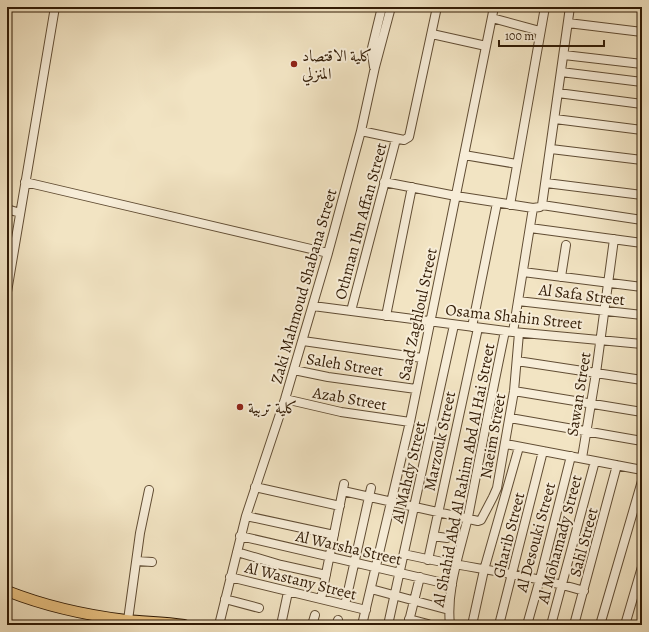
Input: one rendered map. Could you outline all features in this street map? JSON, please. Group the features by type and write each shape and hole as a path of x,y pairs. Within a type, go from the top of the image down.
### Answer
{"main road":[{"path":"7,591 68,610 128,620 184,625"},
{"path":"128,620 138,625"}],"street":[{"path":"7,290 54,7"},
{"name":"Zaki Mahmoud Shabana Street","path":"375,67 372,48 382,7"},
{"name":"Zaki Mahmoud Shabana Street","path":"219,625 240,536 285,399 328,253 361,131 375,67 391,7"},
{"path":"361,131 404,140 409,137 437,7"},
{"name":"Saad Zaghloul Street","path":"362,625 410,422 429,321 494,7"},
{"path":"510,205 544,7"},
{"path":"542,206 570,7"},
{"path":"492,18 540,31"},
{"path":"568,23 642,32"},
{"path":"432,34 486,46"},
{"path":"564,55 642,64"},
{"path":"561,72 642,82"},
{"path":"558,93 642,104"},
{"path":"555,119 642,130"},
{"name":"Othman Ibn Affan Street","path":"351,311 396,139"},
{"path":"551,149 642,160"},
{"path":"464,155 517,164"},
{"path":"25,182 328,253"},
{"path":"384,182 510,205 534,208 542,206 642,220"},
{"path":"546,183 642,195"},
{"path":"386,316 412,187"},
{"name":"Marzouk Street","path":"428,560 475,327 497,203"},
{"name":"Al Shahid Abd Al Rahim Abd Al Hai Street","path":"450,625 449,610 452,585 512,332 534,208"},
{"path":"7,209 20,213"},
{"path":"530,228 642,243"},
{"name":"Sawan Street","path":"582,458 601,339 614,239"},
{"path":"7,241 15,245"},
{"path":"561,277 566,245"},
{"path":"523,272 642,287"},
{"name":"Al Safa Street","path":"518,301 642,315"},
{"name":"Osama Shahin Street","path":"313,306 512,332 601,339 642,344"},
{"name":"Al Mahdy Street","path":"388,625 454,325"},
{"name":"Naeim Street","path":"340,506 344,488 369,497 467,519 478,521 481,520 497,488 506,444 517,361 512,332"},
{"path":"303,341 422,358"},
{"path":"517,361 642,380"},
{"name":"Saleh Street","path":"294,370 328,377 416,388"},
{"path":"514,391 642,412"},
{"name":"Azab Street","path":"285,399 335,411 410,422"},
{"path":"510,418 642,441"},
{"path":"506,444 642,470"},
{"path":"472,625 484,570 519,447"},
{"name":"Gharib Street","path":"499,625 543,451"},
{"name":"Al Desouki Street","path":"527,625 540,579 570,456"},
{"name":"Al Mohamady Street","path":"551,625 595,461"},
{"name":"Sahl Street","path":"574,625 617,465"},
{"path":"600,625 642,481"},
{"path":"255,488 340,506 321,599"},
{"path":"345,605 371,488"},
{"path":"128,620 149,490"},
{"path":"246,516 334,535"},
{"name":"Al Warsha Street","path":"240,536 452,585"},
{"path":"433,536 447,538"},
{"path":"236,552 281,565 326,575"},
{"path":"404,554 457,566 540,579 584,591"},
{"path":"137,561 152,562"},
{"path":"625,625 642,567"},
{"name":"Al Wastany Street","path":"230,577 366,610"},
{"path":"420,577 409,622 428,624"},
{"path":"371,589 449,610"},
{"path":"281,625 288,592"},
{"path":"225,599 259,608"},
{"path":"312,625 315,615"}],"building":[{"path":"7,498 11,500 7,515"}],"place":[{"name":"كلية الاقتصاد المنزلي","path":"294,64"},
{"name":"كلية تربية","path":"240,407"}]}
